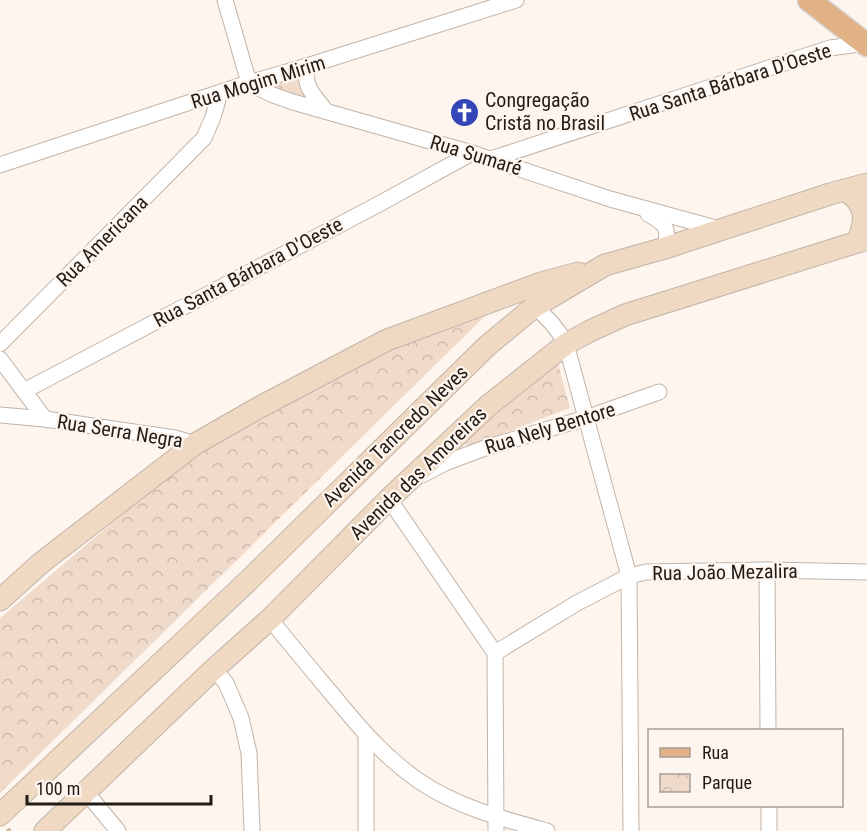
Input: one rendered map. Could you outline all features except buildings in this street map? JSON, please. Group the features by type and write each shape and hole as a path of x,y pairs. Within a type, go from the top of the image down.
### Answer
{"main road":[{"path":"809,0 866,44"},
{"name":"Avenida Tancredo Neves","path":"0,815 250,579 487,346 534,307 605,266 867,184"},
{"path":"845,190 853,195 862,206 865,217 862,241"},
{"name":"Avenida das Amoreiras","path":"45,831 214,669 270,619 432,457 489,405 566,344 625,315 862,241"},
{"path":"0,600 41,563 195,444 258,408 387,340 542,283 605,266"},
{"path":"475,306 514,302 534,307"}],"street":[{"path":"225,0 249,82"},
{"name":"Rua Mogim Mirim","path":"0,165 249,82 516,0"},
{"name":"Rua Santa Bárbara D'Oeste","path":"491,159 830,48 866,44"},
{"path":"307,66 305,78 307,84 325,110"},
{"name":"Rua Sumaré","path":"249,82 293,102 472,153 610,199 719,229"},
{"name":"Rua Americana","path":"0,344 204,138 220,93"},
{"path":"198,100 202,110 204,138"},
{"name":"Rua Santa Bárbara D'Oeste","path":"24,391 472,153"},
{"name":"Rua Sumaré","path":"627,202 661,221 668,237 665,248"},
{"path":"534,307 556,327 566,344 629,576 631,831"},
{"name":"Rua Serra Negra","path":"0,359 45,419"},
{"name":"Rua Serra Negra","path":"24,391 8,416 45,419 174,438 195,444"},
{"name":"Rua Nely Bentore","path":"410,481 445,463 484,448 586,418 659,392"},
{"path":"389,499 495,653 496,824"},
{"path":"767,570 768,729"},
{"name":"Rua João Mezalira","path":"495,653 577,603 629,576 646,572 767,570 867,572"},
{"path":"270,619 366,736 420,782 496,824 547,831"},
{"path":"214,669 226,683 241,718 249,753 252,831"},
{"path":"366,736 366,831"},
{"path":"86,792 118,831"},
{"path":"769,807 769,831"}],"green space":[{"path":"302,70 314,104 266,86"},
{"path":"485,316 0,793 0,618 205,444 389,344"},
{"path":"557,360 570,408 468,447 459,439"}],"place":[{"name":"Congregação Cristã no Brasil","path":"464,112"}]}
